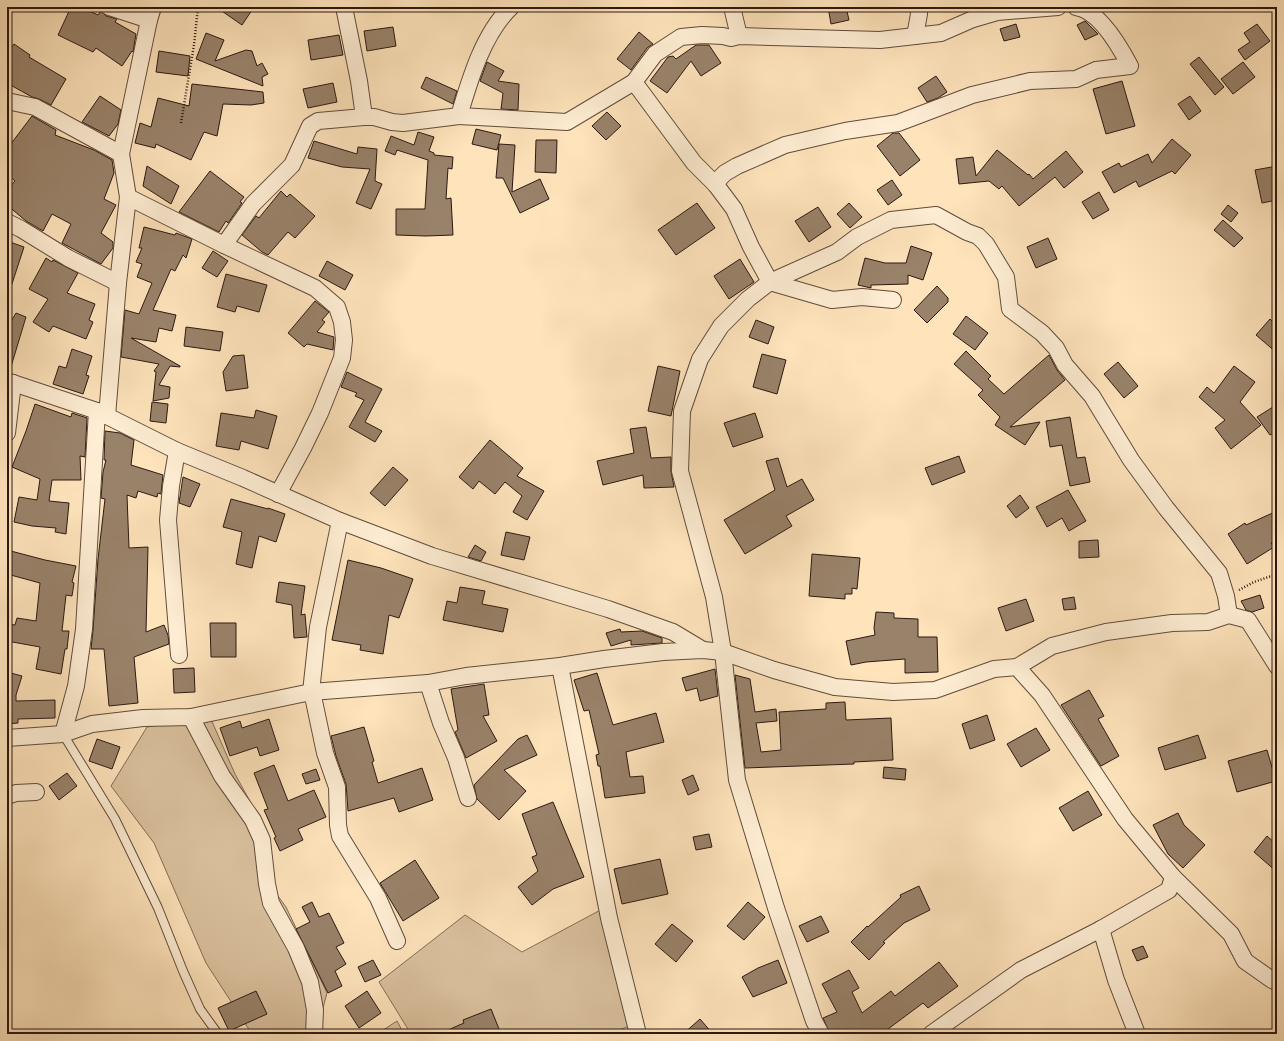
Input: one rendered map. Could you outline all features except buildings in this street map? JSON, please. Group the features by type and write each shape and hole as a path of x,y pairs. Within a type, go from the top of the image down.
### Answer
{"street":[{"path":"63,734 76,686 84,629 102,413 128,197 121,154 151,14 109,7"},
{"path":"344,7 359,81 364,117"},
{"path":"459,116 474,67 500,18 511,7"},
{"path":"732,7 739,36"},
{"path":"916,36 918,7"},
{"path":"224,246 253,204 292,165 310,126 318,121 374,116 392,122 403,123 459,116 567,122 634,82 655,54 682,37 702,35 731,38 739,36 880,40 941,33 973,19 997,12 1058,7"},
{"path":"716,185 725,173 737,166 785,145 845,131 898,122 972,95 1030,81 1076,79 1096,70 1130,66 1122,50 1100,22 1082,7"},
{"path":"634,82 694,163 716,185 734,209 751,247 770,282 832,300 862,297 893,300"},
{"path":"7,101 39,109 121,154"},
{"path":"128,197 224,246 315,288 337,307 342,322 344,340 342,358 320,413 278,494"},
{"path":"821,1034 814,1021 776,908 737,780 724,652 714,597 680,471 682,411 700,359 721,326 748,299 770,282 837,252 857,237 891,220 936,216 978,236 986,244 1006,277 1010,309 1042,333 1056,348 1065,365 1092,396 1131,460 1166,508 1219,573 1226,596 1229,615"},
{"path":"7,222 22,229 68,258 118,283"},
{"path":"7,433 10,382 102,413 177,451 340,521 432,556 608,608 673,632 703,650"},
{"path":"177,451 171,486 168,520 179,655"},
{"path":"340,521 318,627 311,692 325,753 337,787 338,825 340,836 378,898 396,941"},
{"path":"7,738 63,734 92,724 143,718 191,717 311,692 428,683 466,676 560,666 655,653 703,650 724,652 774,670 835,687 894,692 935,690 994,669 1016,667 1052,646 1106,632 1172,623 1208,622 1229,615 1248,620 1277,666"},
{"path":"560,666 609,918 638,1034"},
{"path":"1016,667 1042,695 1125,819 1173,877 1231,934 1245,961 1277,982"},
{"path":"428,683 441,723 456,758 468,798"},
{"path":"191,717 222,776 253,820 262,840 266,884 271,903 296,948 310,982 315,1010 314,1034"},
{"path":"7,796 16,793 36,792"},
{"path":"931,1034 1021,970 1101,929 1168,890 1173,877"},
{"path":"1101,929 1116,980 1137,1034"}],"lane":[{"path":"63,734 115,819 158,908 200,1009 218,1034"}],"path":[{"path":"181,123 194,45 198,7"},
{"path":"1226,596 1254,582 1277,574"}],"shaded area":[{"path":"210,717 235,774 268,834 264,877 286,907 327,993 316,1034 252,1034 206,963 154,843 111,786 147,727"},
{"path":"608,906 643,1020 610,1034 411,1034 379,982 465,915 522,952"},
{"path":"397,1021 404,1034 377,1034"}]}
